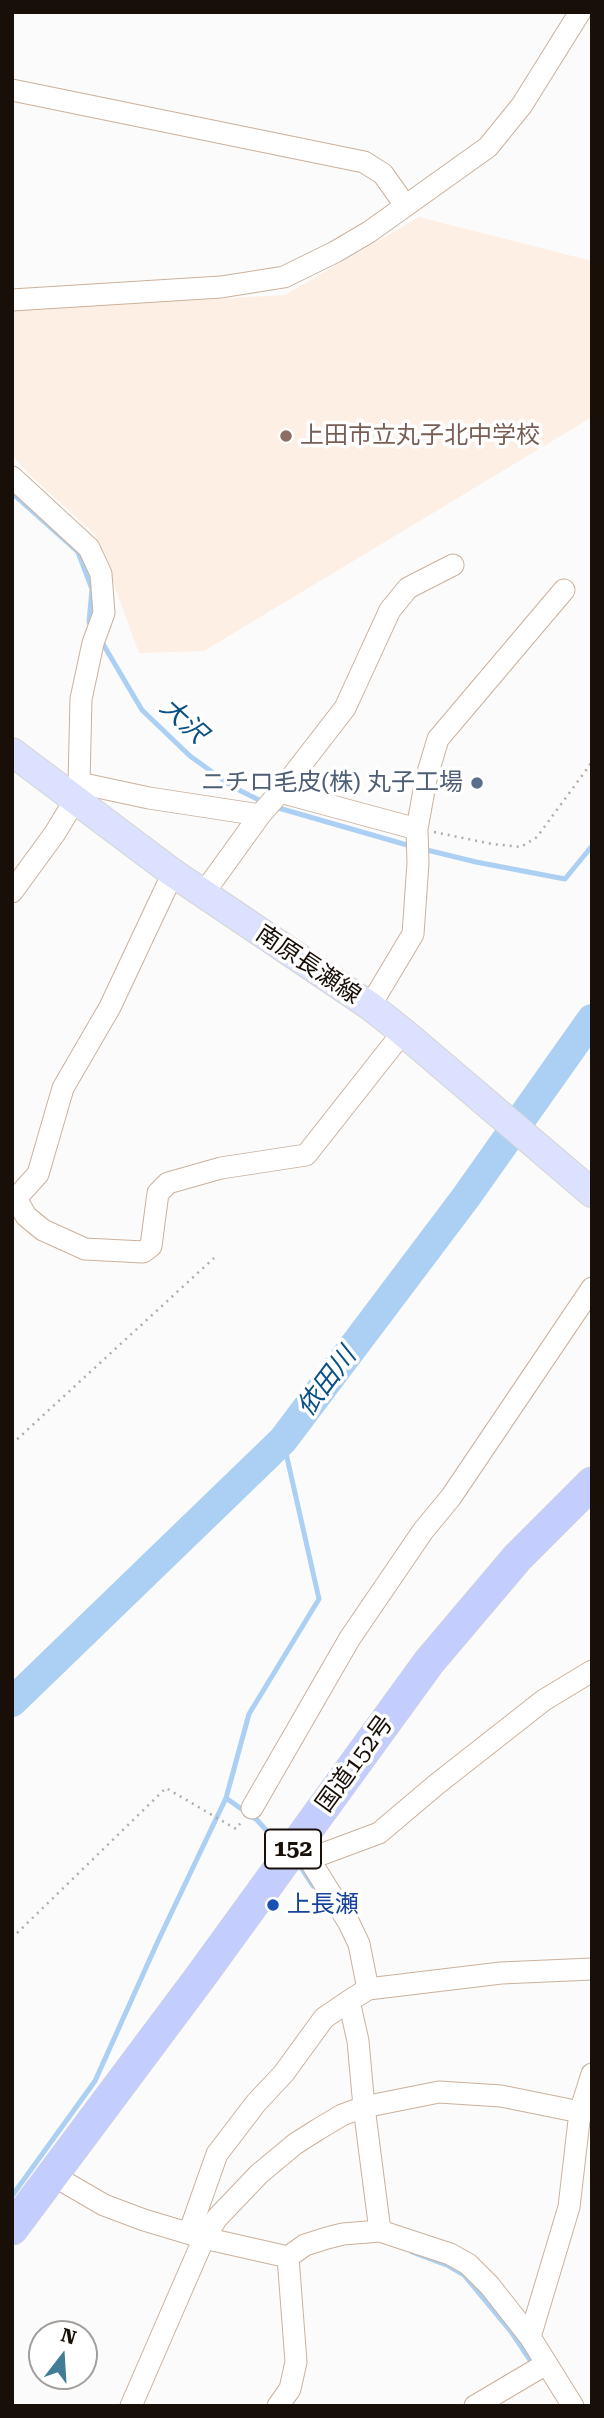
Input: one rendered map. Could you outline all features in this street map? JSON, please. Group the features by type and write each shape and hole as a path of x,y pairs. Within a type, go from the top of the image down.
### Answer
{"highway":[{"name":"国道152号","path":"12,2229 201,1976 302,1853 429,1662 517,1558 592,1483"}],"main road":[{"name":"南原長瀬線","path":"12,752 77,791 173,873 370,1006 592,1193"}],"street":[{"path":"12,300 222,287 284,277 335,252 369,232 488,148 523,105 580,12"},
{"path":"12,90 364,162 383,174 405,205"},
{"path":"12,477 89,548 101,574 104,613 93,643 81,699 77,791 55,832 12,892"},
{"path":"203,894 260,815 345,708 390,610 408,588 453,565"},
{"path":"370,1006 413,934 418,863 417,829 426,779 438,739 564,590"},
{"path":"77,791 149,797 260,815"},
{"path":"280,792 417,829"},
{"path":"173,873 110,1007 63,1087 38,1174 16,1196 26,1216 43,1230 85,1250 143,1252 151,1246 158,1193 168,1183 221,1168 306,1155 403,1032"},
{"path":"248,1813 350,1639 423,1531 451,1497 592,1288"},
{"path":"368,1989 359,1944 349,1923 302,1853 379,1833 544,1700 592,1671"},
{"path":"131,2406 197,2236 217,2154 256,2103 284,2073 324,2018 368,1989 501,1973 592,1969"},
{"path":"349,2001 358,2041 380,2231"},
{"path":"530,2337 569,2207 592,2074"},
{"path":"197,2236 295,2144 342,2115 364,2107 439,2092 501,2096 586,2112"},
{"path":"54,2176 104,2205 197,2236 288,2257 305,2245 342,2234 380,2231 423,2244 468,2264 491,2286 530,2337 573,2406"},
{"path":"278,2406 290,2389 296,2362 288,2257"},
{"path":"475,2406 546,2364"}],"path":[{"path":"417,829 492,845 521,847 537,837 592,762"},
{"path":"12,1444 215,1258"},
{"path":"12,1938 166,1788 236,1829 248,1813"}],"shaded area":[{"name":"上田市立丸子北中学校","path":"419,217 592,261 592,417 204,651 139,653 95,534 33,478 12,455 12,310 285,295"}],"waterway":[{"name":"大沢","path":"12,493 78,552 92,589 89,622 93,628"},
{"name":"大沢","path":"100,639 142,710 190,756 233,787 263,802"},
{"name":"大沢","path":"275,807 414,847"},
{"name":"大沢","path":"423,849 565,879 592,846"},
{"name":"依田川","path":"12,1702 283,1440 466,1197 592,1019"},
{"path":"12,2196 95,2081 226,1798 249,1714 319,1599 283,1440"},
{"path":"226,1798 257,1820 279,1844"},
{"path":"302,1869 313,1886"},
{"path":"412,2252 449,2266 464,2275 512,2333 534,2366"}],"place":[{"name":"上田市立丸子北中学校","path":"286,436"},
{"name":"ニチロ毛皮(株) 丸子工場","path":"477,783"},
{"name":"上長瀬","path":"273,1905"}]}
